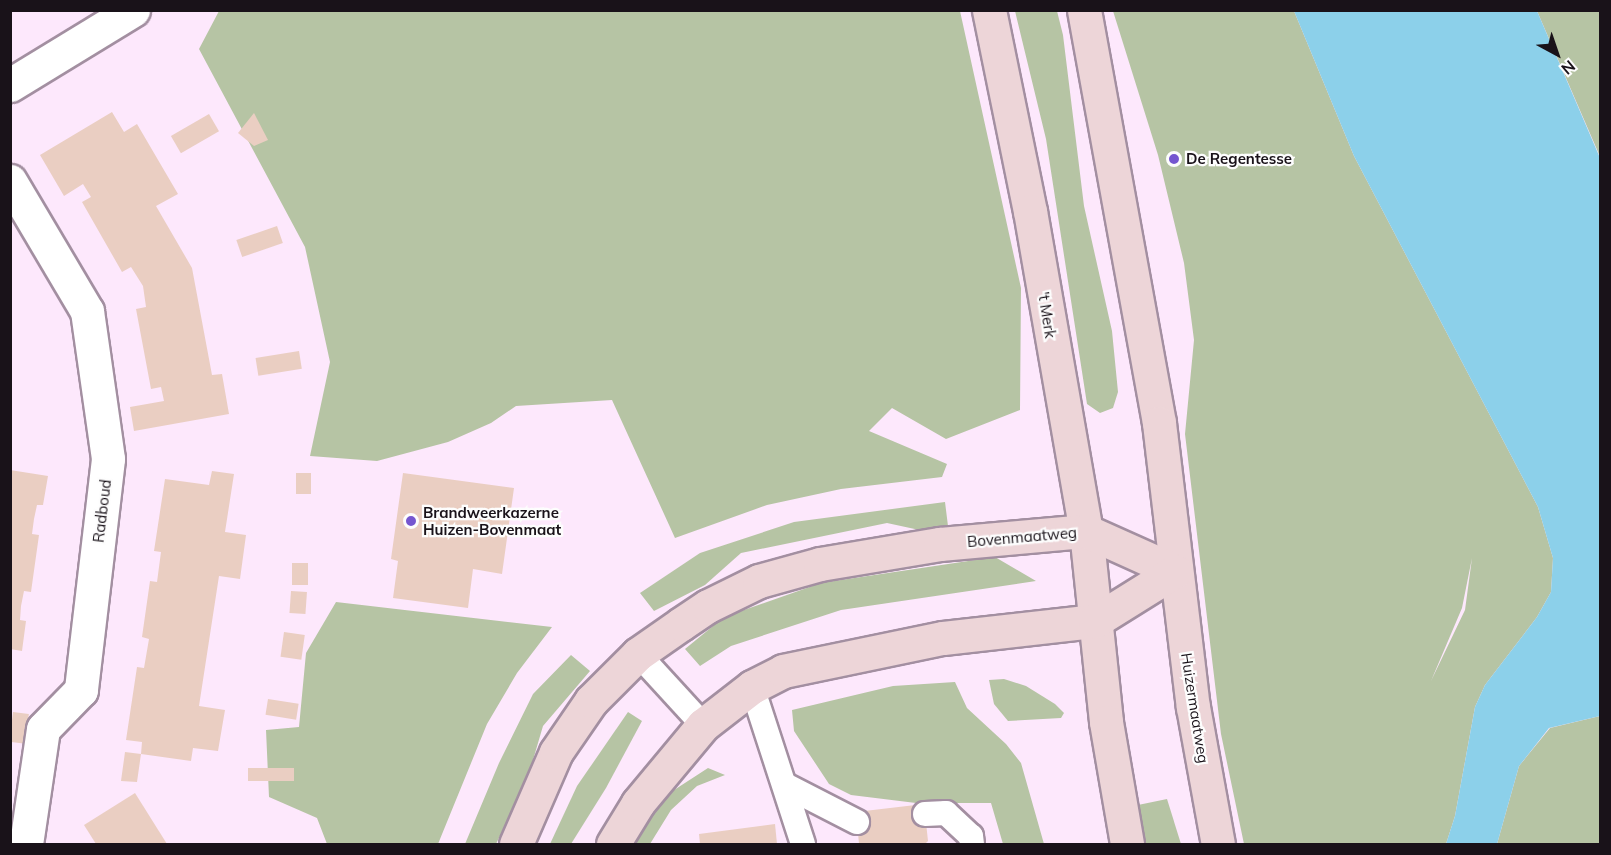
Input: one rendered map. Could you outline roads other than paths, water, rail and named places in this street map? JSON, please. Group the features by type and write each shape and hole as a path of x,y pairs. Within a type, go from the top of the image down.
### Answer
{"main road":[{"name":"'t Merk","path":"989,10 1030,211 1086,531 1095,621"},
{"path":"613,844 638,803 703,725 752,687 783,671 943,638 1095,621 1175,571 1159,423 1084,10"},
{"name":"Bovenmaatweg","path":"516,844 556,752 573,724 591,701 638,654 708,606 790,571 940,544 1086,531 1175,571"},
{"name":"Huizermaatweg","path":"1175,571 1193,707 1218,844"},
{"path":"1095,621 1106,722 1127,844"}],"street":[{"path":"10,85 133,10"},
{"name":"Radboud","path":"10,181 87,311 108,459 81,690 43,729 26,844"}],"lane":[{"path":"638,654 703,725"},
{"path":"752,687 804,844"},
{"path":"785,785 857,822"},
{"path":"925,814 946,813 971,836 972,844"}],"water":[{"path":"1294,11 1537,11 1600,158 1600,716 1549,728 1519,766 1497,844 1446,844 1455,816 1475,707 1485,685 1537,617 1551,592 1553,558 1538,507 1354,156"}],"place":[{"name":"De Regentesse","path":"1174,159"},
{"name":"Brandweerkazerne Huizen-Bovenmaat","path":"411,521"}]}
